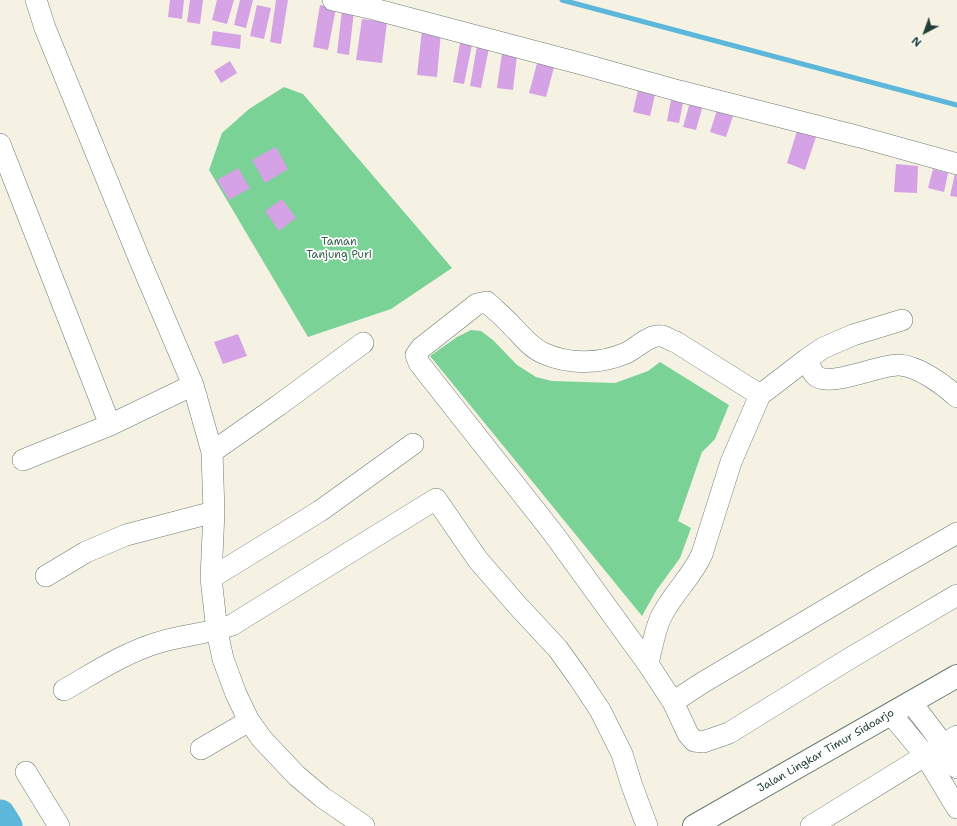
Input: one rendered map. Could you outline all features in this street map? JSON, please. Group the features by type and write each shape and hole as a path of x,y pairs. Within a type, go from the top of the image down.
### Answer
{"main road":[{"name":"Jalan Lingkar Timur Sidoarjo","path":"694,826 957,676"}],"street":[{"path":"36,0 48,35 141,263 193,385 212,452 214,512 211,578 217,630 223,659 236,694 249,721 262,739 297,776 322,797 364,826"},
{"path":"333,0 374,9 957,164"},
{"path":"1,150 110,425"},
{"path":"760,395 676,342 661,336 651,338 627,352 595,361 576,362 542,353 528,344 513,326 486,302 477,304 421,348 416,354 419,363 554,533 648,664 673,702 688,734 694,741 703,742 729,733 847,660 957,595"},
{"path":"648,664 661,618 668,604 696,567 702,554 732,462 760,395 823,348 853,335 902,320"},
{"path":"212,452 363,343"},
{"path":"807,359 812,372 817,377 833,380 888,365 900,365 921,372 957,397"},
{"path":"23,460 110,425 193,385"},
{"path":"211,578 320,511 413,444"},
{"path":"64,690 118,659 155,643 217,630 232,625 436,499 478,560 558,649 600,710 622,754 632,786 648,826"},
{"path":"46,576 86,552 126,535 214,512"},
{"path":"673,702 862,588 957,533"},
{"path":"911,702 950,740 957,768"},
{"path":"891,714 925,755 957,808"},
{"path":"201,749 249,721"},
{"path":"811,826 950,740"},
{"path":"26,772 60,826"}],"green space":[{"name":"Taman Tanjung Puri","path":"284,87 303,94 452,268 391,309 308,337 209,170 222,133 249,109"},
{"path":"471,330 481,331 493,340 517,365 536,377 552,381 615,383 648,371 660,362 729,405 715,439 702,452 678,521 691,528 680,558 656,591 642,616 430,356 457,337"}],"building":[{"path":"170,0 184,0 182,19 168,17"},
{"path":"190,0 203,0 200,24 187,22"},
{"path":"217,0 234,0 227,24 212,20"},
{"path":"240,0 253,0 246,28 234,25"},
{"path":"276,0 288,0 281,44 270,42"},
{"path":"257,5 271,8 264,39 250,36"},
{"path":"320,5 336,8 328,50 313,47"},
{"path":"342,10 354,11 349,55 337,53"},
{"path":"362,19 387,22 382,63 356,60"},
{"path":"422,30 441,32 437,77 417,75"},
{"path":"213,31 241,35 240,49 211,45"},
{"path":"460,43 472,45 464,84 453,82"},
{"path":"477,46 489,48 481,88 470,86"},
{"path":"502,53 517,55 513,90 497,88"},
{"path":"539,56 556,60 546,97 529,93"},
{"path":"230,61 237,73 221,83 214,71"},
{"path":"638,90 655,95 650,116 633,112"},
{"path":"671,100 683,103 679,123 667,121"},
{"path":"690,102 703,105 696,130 683,127"},
{"path":"717,110 733,116 726,137 710,132"},
{"path":"797,131 816,137 805,170 787,163"},
{"path":"276,147 288,169 265,183 252,160"},
{"path":"896,164 918,166 917,193 894,192"},
{"path":"238,168 250,188 229,200 217,180"},
{"path":"933,169 948,173 944,192 928,188"},
{"path":"957,169 957,197 950,196"},
{"path":"282,199 296,218 279,231 265,211"},
{"path":"238,334 247,356 223,364 214,342"}],"waterway":[{"path":"562,0 957,105"},
{"path":"0,815 7,826"}]}
